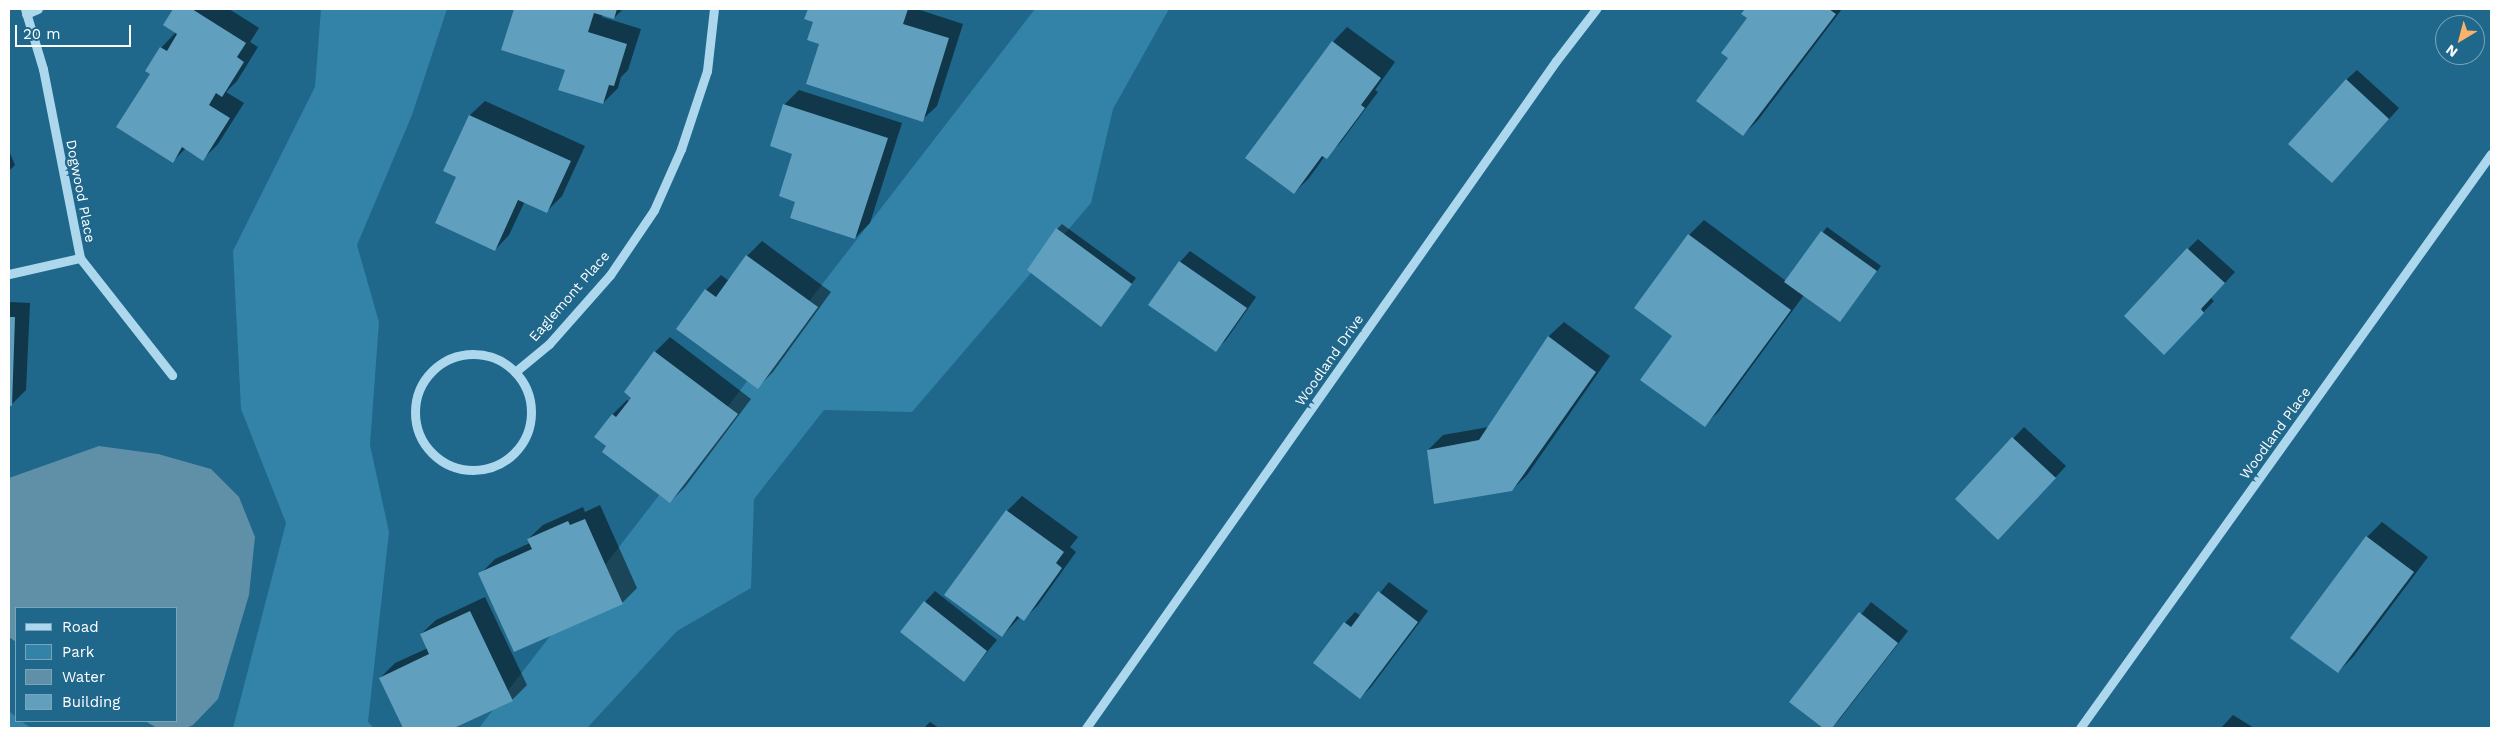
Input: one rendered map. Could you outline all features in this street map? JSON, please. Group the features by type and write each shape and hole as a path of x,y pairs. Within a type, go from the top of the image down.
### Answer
{"street":[{"name":"Dogwood Place","path":"38,9 25,11 43,69 80,258 172,375"},
{"name":"Eaglemont Place","path":"515,372 549,344 610,275 654,210 681,149 707,72 714,9"},
{"name":"Woodland Drive","path":"1086,728 1556,61 1596,9"},
{"name":"Woodland Place","path":"2080,728 2491,154"},
{"path":"9,274 80,258"},
{"path":"474,354 497,359 515,372 527,392 532,414 526,436 513,455 494,467 472,471 449,465 431,452 419,433 415,411 420,389 433,370 452,358 474,354"}],"green space":[{"path":"321,9 447,9 412,115 357,245 379,322 370,445 389,532 368,722 374,728 233,728 286,523 241,409 233,251 315,87"},
{"path":"1035,9 1169,9 1113,109 1091,203 912,412 824,410 754,499 751,588 677,631 587,728 479,728"},
{"path":"9,711 15,716 15,722 22,722 31,728 9,728"}],"water":[{"path":"99,446 158,454 211,469 239,497 255,537 249,595 218,699 193,725 186,728 157,728 147,722 178,722 178,607 15,607 15,641 9,637 9,478"}],"building":[{"path":"173,9 192,9 246,43 237,57 244,62 222,97 216,93 209,105 230,118 203,161 182,147 173,163 116,127 150,74 145,71 160,47 167,51 177,34 163,25"},
{"path":"514,9 617,9 614,19 594,13 588,32 627,44 614,86 609,85 603,104 558,90 565,70 501,50"},
{"path":"808,9 908,9 903,24 949,38 923,122 806,84 819,44 807,40 813,22 804,19"},
{"path":"1745,9 1829,9 1836,14 1743,136 1696,101 1728,58 1721,53 1747,18 1741,14"},
{"path":"1332,41 1381,78 1361,105 1365,108 1327,159 1322,156 1294,194 1245,158"},
{"path":"2346,79 2389,119 2332,183 2288,144"},
{"path":"783,104 888,138 855,239 790,218 795,202 779,196 792,154 770,146"},
{"path":"469,115 571,161 547,213 518,200 495,251 435,223 456,177 443,171"},
{"path":"1056,228 1132,284 1101,327 1027,270"},
{"path":"1821,231 1877,271 1840,322 1784,282"},
{"path":"1688,234 1791,310 1705,427 1640,380 1672,336 1634,308"},
{"path":"2187,248 2225,283 2201,309 2204,313 2164,355 2124,316"},
{"path":"746,255 818,307 758,389 676,329 705,289 716,297"},
{"path":"1179,261 1247,308 1216,352 1148,305"},
{"path":"9,317 15,317 12,406 9,406"},
{"path":"1548,336 1596,372 1512,491 1434,504 1427,450 1479,440"},
{"path":"654,351 738,414 670,503 602,452 606,446 594,437 612,414 616,417 631,398 624,392"},
{"path":"2012,437 2056,478 1998,540 1955,499"},
{"path":"1006,510 1064,552 1056,563 1062,568 1024,621 1017,616 1002,637 944,595"},
{"path":"585,519 623,604 514,652 478,573 532,549 527,539 568,521 570,525"},
{"path":"2366,536 2414,572 2338,673 2290,638"},
{"path":"1378,591 1418,622 1360,699 1313,663 1344,622 1351,627"},
{"path":"924,601 987,651 964,682 900,632"},
{"path":"470,611 513,701 454,728 403,728 379,678 429,654 420,634"},
{"path":"1859,612 1898,643 1832,728 1823,728 1789,702"}]}
